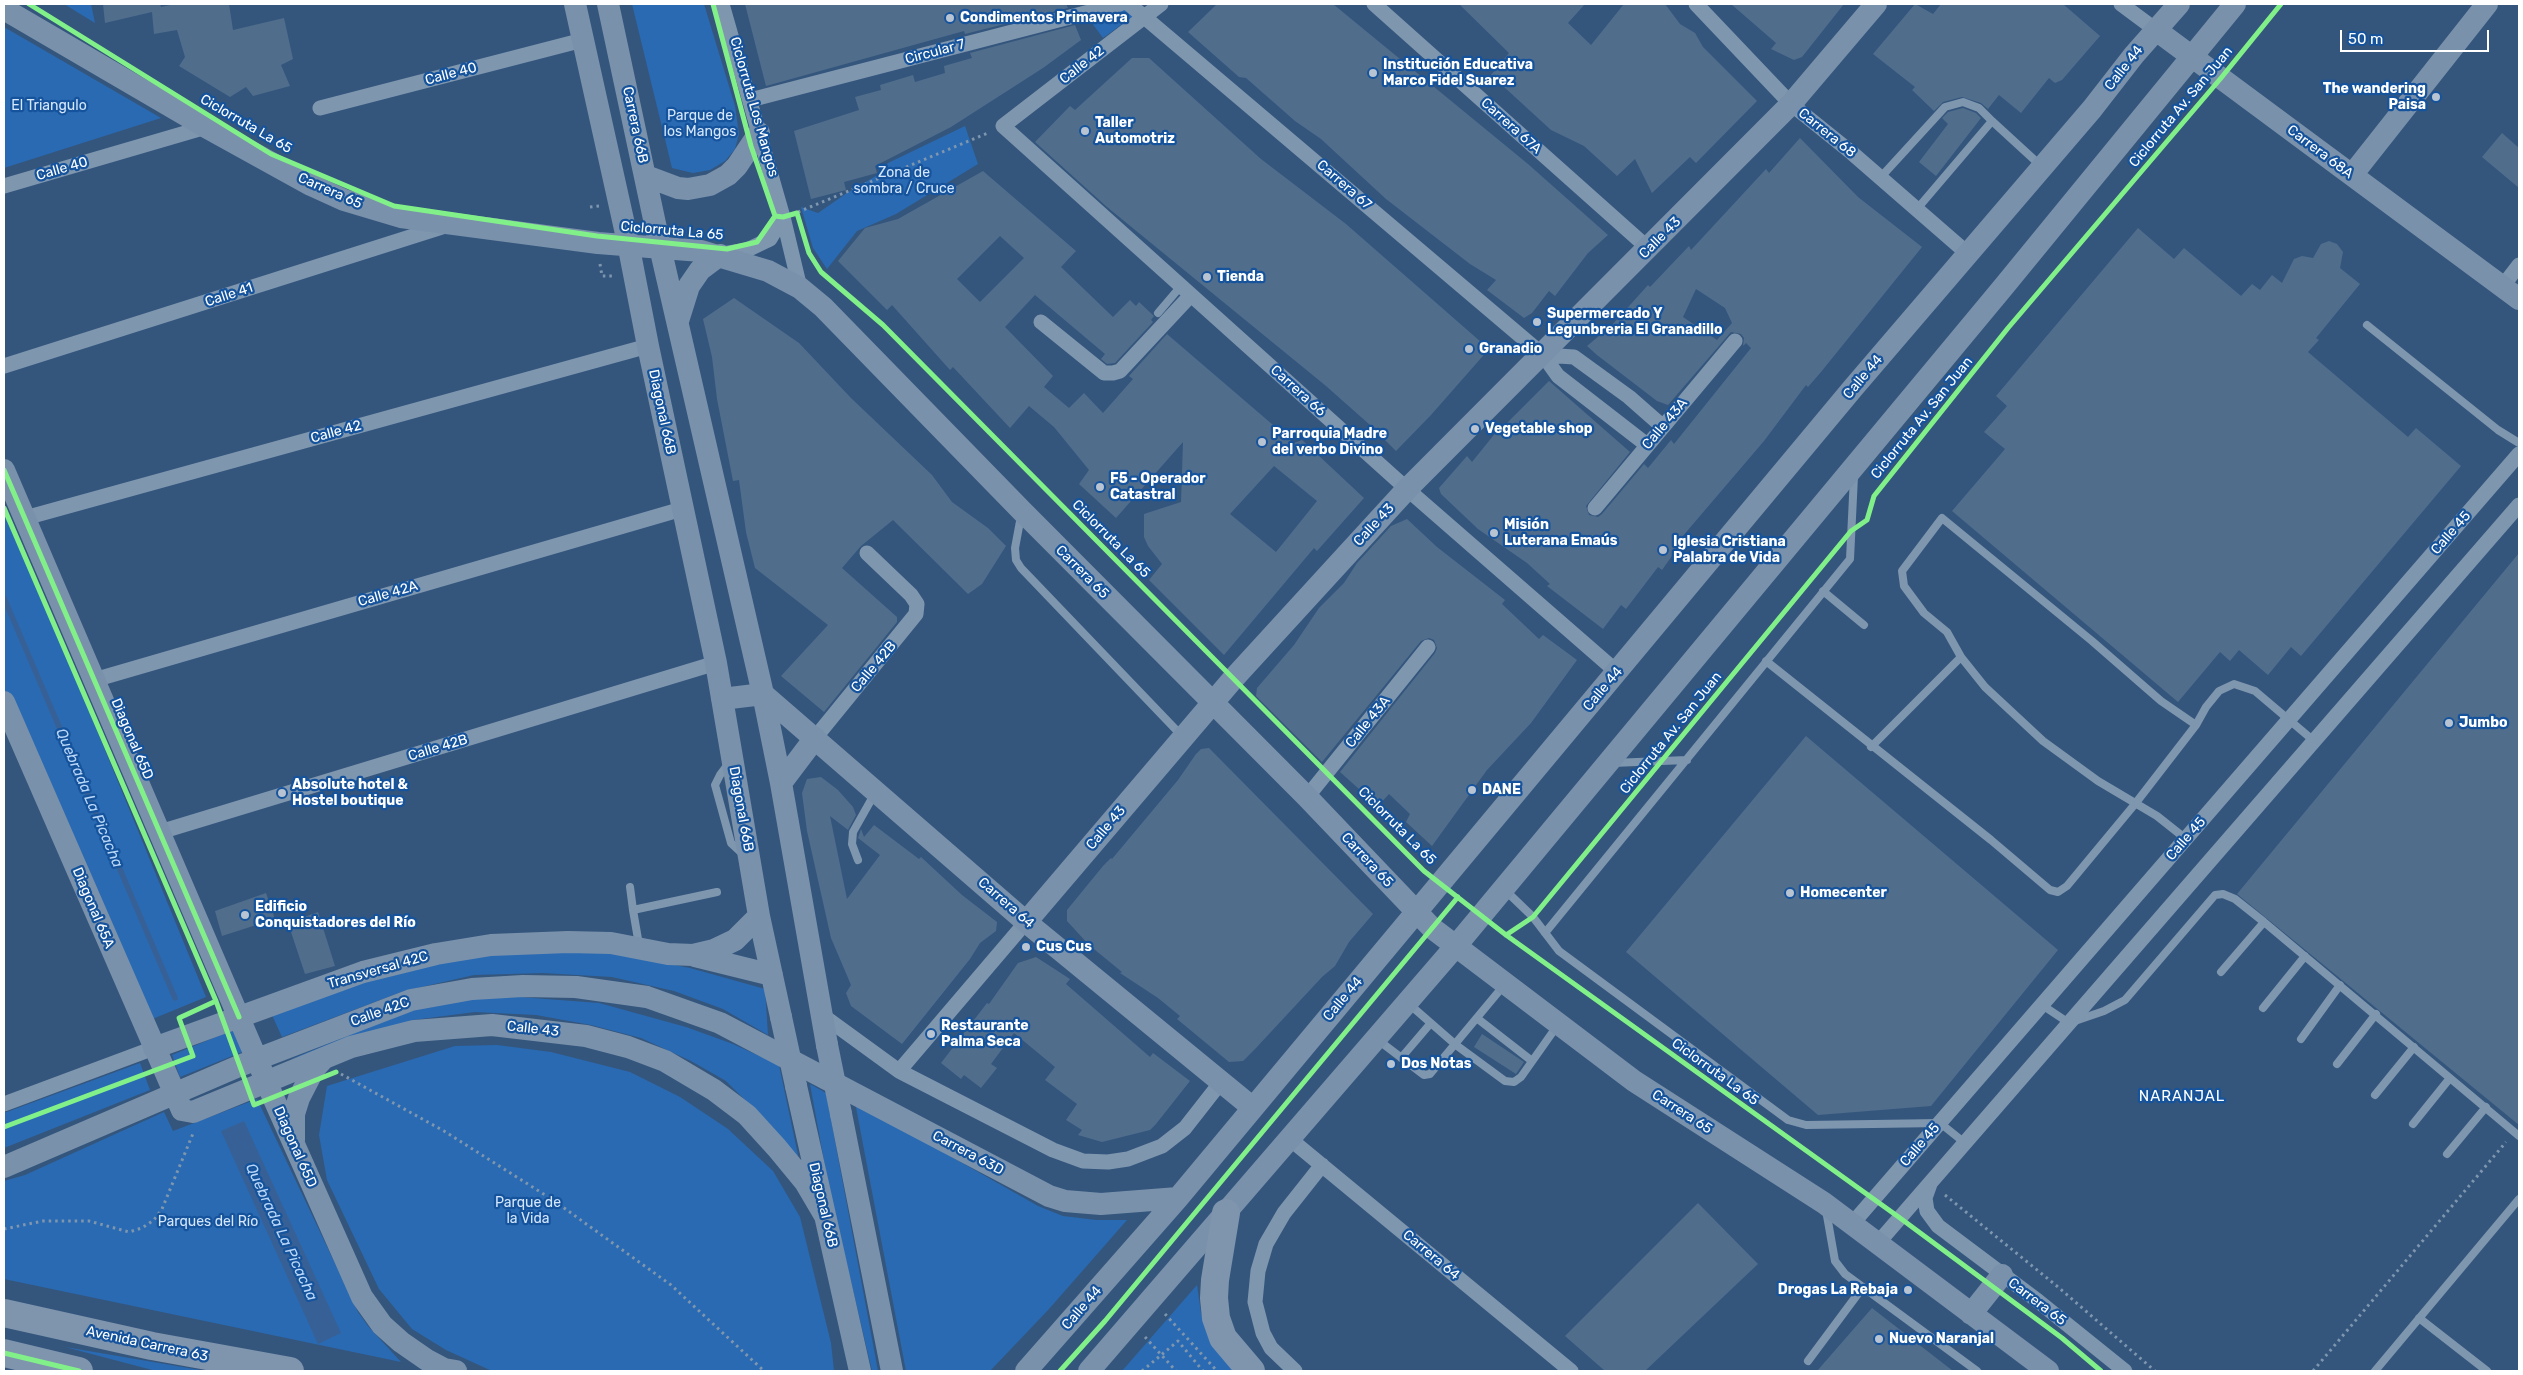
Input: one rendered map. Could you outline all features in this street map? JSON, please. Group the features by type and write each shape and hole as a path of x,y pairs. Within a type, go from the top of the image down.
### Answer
{"highway":[{"path":"1226,1213 1215,1280 1216,1318 1223,1338 1251,1371"},
{"name":"Avenida Carrera 63","path":"4,1313 152,1346 290,1371"},
{"path":"4,1353 79,1371"}],"main road":[{"path":"575,4 628,245"},
{"name":"Carrera 66B","path":"608,4 660,247"},
{"name":"Calle 43","path":"1026,922 1212,703 1407,489 1649,249 1791,104 1876,4"},
{"name":"Calle 44","path":"1026,1371 1178,1198 1415,912 2179,4"},
{"path":"1089,1371 1504,889 2235,4"},
{"path":"2352,176 2478,7"},
{"name":"Carrera 65","path":"4,9 311,185 344,200 401,217 598,243 660,247 720,255 768,271 800,288 823,307 1022,511 1307,797 1415,912 1455,947 1634,1081 1824,1203 2047,1371"},
{"name":"Carrera 68A","path":"2156,30 2511,293"},
{"path":"646,176 678,188 710,185 728,175 737,166 759,133"},
{"name":"Diagonal 66B","path":"628,245 682,509 716,663 759,916 860,1371"},
{"path":"660,247 763,694 781,783 827,1046 892,1371"},
{"path":"677,322 689,286 700,270 720,255"},
{"name":"Diagonal 65D","path":"4,470 295,1148 362,1297 375,1317 412,1351 444,1369 456,1371"},
{"path":"722,699 763,694"},
{"name":"Carrera 64","path":"763,694 1026,922 1253,1108"},
{"name":"Diagonal 65A","path":"4,702 154,1048 184,1111"},
{"name":"Calle 42B","path":"781,783 815,738"},
{"path":"800,757 820,751 836,756"},
{"name":"Transversal 42C","path":"154,1048 363,972 436,954 491,945 540,942 611,943 668,954 692,955 714,950 735,940 759,916"},
{"path":"692,955 772,975"},
{"name":"Calle 42C","path":"4,1167 184,1111 257,1059 412,1000 472,989 523,986 576,987 647,997 720,1023 772,1048"},
{"name":"Calle 43","path":"184,1111 193,1112 266,1081 331,1064 351,1047 414,1031 492,1025 540,1029 586,1036 628,1046 673,1066 714,1090 747,1115 805,1182 826,1216"},
{"name":"Carrera 63D","path":"772,1048 1049,1196 1064,1202 1101,1204 1178,1198"},
{"path":"295,1148 294,1114 299,1098 314,1069 331,1064"},
{"path":"1971,1314 2002,1276"}],"street":[{"path":"722,4 759,133 790,215 800,288"},
{"name":"Circular 7","path":"750,100 1120,4"},
{"path":"1129,4 1146,16"},
{"name":"Calle 42","path":"1002,126 1161,4"},
{"name":"Carrera 67A","path":"1374,4 1649,249"},
{"name":"Carrera 68","path":"1696,4 1791,104 1852,153 1967,254"},
{"name":"Carrera 68A","path":"2121,4 2156,30"},
{"name":"Carrera 67","path":"1146,16 1542,355 1558,376 1647,445"},
{"name":"Calle 40","path":"320,108 583,40"},
{"name":"Calle 40","path":"4,186 206,126"},
{"name":"Carrera 66","path":"1002,126 1407,489 1617,672"},
{"path":"720,255 760,246 770,239 790,215"},
{"name":"Calle 41","path":"4,366 454,223"},
{"path":"2511,293 2519,265"},
{"path":"1041,322 1104,373 1113,373 1120,371 1186,290"},
{"name":"Calle 43A","path":"1595,508 1735,341"},
{"name":"Calle 42","path":"24,518 648,346"},
{"path":"1542,355 1574,358 1595,370 1662,426"},
{"name":"Calle 45","path":"1852,1224 2519,454"},
{"name":"Calle 42A","path":"94,680 682,509"},
{"path":"1878,1243 2314,741 2516,513"},
{"name":"Calle 42B","path":"815,738 916,614 917,604 912,595 868,553"},
{"name":"Calle 43A","path":"1307,797 1428,647"},
{"name":"Calle 42B","path":"160,832 716,663"},
{"name":"Calle 43","path":"899,1071 1026,922"},
{"path":"822,1015 899,1071 1053,1150 1083,1161 1108,1162 1128,1160 1162,1146 1185,1128 1221,1082"},
{"name":"Transversal 42C","path":"4,1104 154,1048"},
{"name":"Carrera 64","path":"1290,1139 1572,1371"},
{"path":"1295,1371 1271,1348 1263,1332 1255,1302 1258,1270 1266,1244 1284,1213 1322,1165"},
{"name":"Carrera 65","path":"1930,1183 1926,1198 1927,1211 1932,1219 2125,1371"}],"lane":[{"path":"1880,178 1945,107 1963,102 1979,108 2042,166"},
{"path":"1917,209 1992,121"},
{"path":"1158,313 1186,290"},
{"path":"2367,325 2498,430 2519,443"},
{"path":"1545,933 1850,559 1854,466"},
{"path":"1022,511 1015,548 1016,560 1021,568 1183,737"},
{"path":"2186,839 2157,816 2098,781 2043,741 1985,687 1960,657 1947,632 1924,613 1907,590 1902,571 1942,518 2092,641 2162,702 2196,725"},
{"path":"1823,591 1864,625"},
{"path":"1871,747 1960,657"},
{"path":"1766,661 1871,747 1991,840 2050,890 2058,892 2067,886 2135,804 2196,725 2206,707 2219,691 2234,684 2255,691 2314,741"},
{"path":"1608,763 1687,760"},
{"path":"858,860 852,844 853,832 876,791"},
{"path":"630,887 639,948"},
{"path":"1504,889 1533,917 1559,952 1788,1120 1806,1125 1940,1123 1965,1143"},
{"path":"633,910 717,892"},
{"path":"2042,1005 2069,1023 2104,1011 2126,1000 2216,894 2223,894 2235,899 2264,922 2517,1134"},
{"path":"2221,972 2264,922"},
{"path":"2263,1008 2305,956"},
{"path":"1376,1039 1424,1075 1430,1074 1478,1019 1505,984"},
{"path":"2301,1039 2340,986"},
{"path":"1407,1003 1456,1045 1505,1081 1514,1082 1532,1061 1558,1024"},
{"path":"2337,1064 2376,1014"},
{"path":"1478,1019 1532,1061"},
{"path":"1401,1058 1430,1024"},
{"path":"2376,1095 2414,1047"},
{"path":"2413,1124 2450,1078"},
{"path":"2447,1154 2486,1107"},
{"path":"2375,1371 2519,1199"},
{"path":"1824,1203 1835,1261 1845,1274 1977,1371"},
{"path":"1808,1361 1863,1287"},
{"path":"2419,1318 2487,1371"}],"path":[{"path":"790,215 1002,126"},
{"path":"790,215 799,221"},
{"path":"306,1084 331,1064 346,1069"},
{"path":"344,1076 444,1131 554,1200 671,1285 764,1371"},
{"path":"4,1229 43,1222 73,1221 89,1221 129,1232 142,1228 154,1220 162,1209 184,1111"},
{"path":"2313,1371 2517,1134"},
{"path":"1930,1183 2058,1287 2155,1371"},
{"path":"1165,1314 1217,1371"},
{"path":"1145,1337 1176,1371"},
{"path":"1142,1371 1178,1341 1203,1371"}],"green space":[{"path":"64,4 91,4 95,23"},
{"name":"Parque de los Mangos","path":"632,4 704,4 735,106 739,134 735,149 725,161 710,170 693,173 672,168"},
{"path":"1125,4 1136,14 1103,38 1086,15"},
{"name":"El Triangulo","path":"4,27 161,118 4,168"},
{"name":"Zona de sombra / Cruce","path":"965,126 978,164 896,214 857,231 827,269 813,248 801,207 818,213 881,173 888,163"},
{"path":"4,513 78,684 206,997 150,1020 4,689"},
{"path":"531,948 611,953 690,968 765,989 768,1035 723,1009 674,991 612,977 543,973 474,975 404,991 282,1037 272,1015 368,979 452,958"},
{"path":"519,997 599,1003 686,1027 733,1044 779,1065 799,1160 754,1109 726,1081 691,1061 641,1038 591,1025 536,1015 475,1012 413,1020 289,1060 407,1011 461,999"},
{"path":"233,1030 242,1052 180,1077 172,1055"},
{"name":"Parque de la Vida","path":"497,1045 551,1052 630,1072 680,1097 728,1129 773,1171 800,1217 831,1343 834,1371 492,1371 446,1350 412,1329 379,1289 327,1180 319,1135 327,1086 455,1046"},
{"path":"140,1063 150,1090 4,1148 4,1113"},
{"path":"810,1084 826,1093 878,1371 872,1371 829,1188"},
{"name":"Parques del Río","path":"257,1099 358,1312 368,1326 401,1362 4,1279 4,1181 25,1175 164,1112 173,1131"},
{"path":"855,1102 1038,1206 1063,1216 1096,1220 1127,1220 1049,1309 990,1371 906,1371"},
{"path":"1197,1285 1201,1313 1210,1340 1238,1371 1122,1371"},
{"path":"65,1347 206,1371 156,1371"}],"water":[{"path":"244,1121 341,1333 318,1344 221,1131"}],"building":[{"path":"103,4 160,4 161,7 175,4 229,4 233,30 284,18 293,59 281,65 290,86 253,96 246,87 230,97 179,66 185,57 177,30 154,34 152,12 105,23"},
{"path":"745,4 1066,4 1068,8 965,34 964,31 766,86"},
{"path":"1217,4 1333,4 1528,164 1608,235 1588,253 1555,296 1549,291 1532,313 1524,318 1487,290 1496,280 1470,264 1386,199 1321,139 1295,121 1246,78 1239,77 1188,32"},
{"path":"1459,4 1585,4 1568,23 1591,45 1624,4 1665,4 1680,24 1695,33 1703,47 1757,101 1696,163 1690,157 1652,193 1635,159 1617,176 1584,146 1551,130 1491,75 1509,53"},
{"path":"1731,4 1844,4 1802,57 1794,60 1771,49 1776,43"},
{"path":"1915,4 1933,14 1941,4 2063,4 2100,36 2062,80 2055,83 2049,78 2021,113 1999,95 1988,109 1981,103 1962,97 1943,102 1934,111 1912,90 1915,87 1873,54"},
{"path":"1075,25 1081,40 1043,68 951,127 875,166 877,173 844,182 846,190 811,199 794,131 859,110 855,97 881,90 880,85 913,75 915,82 945,73 944,66 972,58 970,53"},
{"path":"1132,58 1149,58 1261,159 1346,224 1489,349 1431,415 1396,451 1326,386 1107,207 1035,142 1070,106 1075,110"},
{"path":"1963,108 1976,113 1981,118 1936,176 1919,162 1948,124 1942,118 1948,112"},
{"path":"2502,133 2519,148 2519,188 2482,157"},
{"path":"1800,138 1858,197 1922,247 1821,372 1808,387 1806,385 1764,441 1676,544 1679,546 1662,570 1658,567 1626,609 1621,605 1603,629 1547,586 1550,584 1527,563 1478,529 1441,494 1439,488 1467,456 1472,462 1501,426 1502,428 1549,381 1630,452 1586,506 1589,515 1598,517 1602,514 1644,464 1648,468 1671,440 1674,444 1751,348 1746,343 1743,346 1744,338 1741,334 1731,332 1668,405 1657,401 1587,346 1612,325 1648,285 1650,287 1689,246 1691,250 1766,169 1769,173","holes":["1696,289 1725,308 1732,323 1717,340 1683,317"]},
{"path":"983,171 1076,251 1061,267 1113,317 1130,300 1136,306 1139,302 1154,316 1151,320 1153,322 1115,363 1107,364 1101,359 1105,354 1035,295 1005,327 1053,376 1044,387 1069,408 1084,393 1103,413 1133,379 1129,376 1167,334 1294,443 1302,440 1364,498 1317,551 1314,548 1224,655 1149,580 1162,564 1148,546 1144,537 1144,514 1181,502 1183,442 1116,518 1079,484 1089,470 1054,427 1029,406 1010,428 953,367 950,370 892,305 887,310 838,261 865,228 898,219","holes":["1000,236 1024,258 980,302 957,279","1274,466 1317,501 1276,552 1230,514"]},
{"path":"2138,228 2174,259 2184,248 2241,296 2252,284 2260,290 2272,275 2282,283 2294,259 2302,256 2313,258 2321,244 2329,241 2337,244 2343,252 2340,268 2360,284 2316,338 2319,340 2308,352 2408,437 2416,428 2461,466 2301,656 2291,647 2268,675 2239,650 2230,661 2220,652 2178,702 1952,511 2005,449 1984,432 2007,406 1996,396"},
{"path":"734,298 799,343 851,398 932,475 952,502 988,528 1006,546 982,584 968,594 893,520 861,546 842,568 897,617 897,622 824,712 781,676 828,625 755,568 746,532 739,480 733,481 717,399 712,357 703,319"},
{"path":"1407,519 1437,547 1505,600 1502,604 1539,639 1543,635 1577,660 1531,723 1487,770 1432,846 1406,822 1410,814 1389,794 1378,806 1340,772 1435,653 1437,648 1434,640 1429,638 1421,641 1322,762 1256,696 1257,688 1294,645 1319,608 1344,583 1357,563 1391,526"},
{"name":"Jumbo","path":"2519,553 2519,1125 2237,894"},
{"path":"1806,736 2058,950 1931,1106 1818,1115 1626,952"},
{"path":"1209,748 1373,914 1349,942 1335,966 1322,977 1243,1061 1229,1062 1177,1019 1180,1016 1158,998 1120,973 1122,972 1089,945 1067,921 1067,910 1103,866 1112,859 1178,780 1196,754 1201,749"},
{"path":"821,777 838,790 853,807 856,815 848,830 830,816 847,899 880,855 858,838 861,829 864,837 874,825 919,859 921,857 962,895 997,922 996,931 980,943 970,959 902,1044 851,1006 846,993 851,985 831,938 807,831 802,793 807,779"},
{"name":"Edificio Conquistadores del Río","path":"266,893 275,919 222,936 215,911"},
{"path":"318,912 335,966 305,974 288,923"},
{"path":"1036,957 1070,979 1066,984 1150,1057 1153,1053 1190,1081 1150,1130 1102,1142 1078,1135 1082,1130 1066,1120 1077,1104 1045,1080 1055,1067 1014,1033 991,1064 997,1068 981,1088 964,1075 961,1079 941,1063 987,1003 989,1004 1018,963"},
{"path":"1482,1034 1524,1062 1516,1074 1474,1047"},
{"path":"1698,1203 1758,1264 1645,1371 1605,1371 1565,1336"},
{"name":"Nuevo Naranjal","path":"1872,1308 1953,1371 1817,1371"}],"waterway":[{"name":"Quebrada La Picacha","path":"4,598 175,998"}],"cycle path":[{"name":"Ciclorruta La 65","path":"29,4 271,154 394,206 597,236 727,249 757,242 775,216"},
{"name":"Ciclorruta Los Mangos","path":"713,4 751,146 775,216"},
{"name":"Ciclorruta Av. San Juan","path":"1506,935 1533,917 1851,531 1867,520 1874,496 2008,328 2221,78 2281,4"},
{"name":"Ciclorruta La 65","path":"775,216 783,217 797,213 809,253 821,272 883,325 1424,871 1506,935 1900,1218 2062,1338 2101,1371"},
{"path":"4,470 239,1017"},
{"path":"4,508 216,1001 254,1105 336,1072"},
{"path":"1060,1371 1105,1321 1458,897"},
{"path":"4,1127 193,1056 179,1018 216,1001"},
{"path":"4,1353 79,1371"}],"place":[{"name":"Condimentos Primavera","path":"950,18"},
{"name":"Institución Educativa Marco Fidel Suarez","path":"1373,73"},
{"name":"The wandering Paisa","path":"2436,97"},
{"name":"Taller Automotriz","path":"1085,131"},
{"name":"Tienda","path":"1207,277"},
{"name":"Supermercado Y Legunbreria El Granadillo","path":"1537,322"},
{"name":"Granadio","path":"1469,349"},
{"name":"Vegetable shop","path":"1475,429"},
{"name":"Parroquia Madre del verbo Divino","path":"1262,442"},
{"name":"F5 - Operador Catastral","path":"1100,487"},
{"name":"Misión Luterana Emaús","path":"1494,533"},
{"name":"Iglesia Cristiana Palabra de Vida","path":"1663,550"},
{"name":"Jumbo","path":"2449,723"},
{"name":"DANE","path":"1472,790"},
{"name":"Absolute hotel & Hostel boutique","path":"282,793"},
{"name":"Homecenter","path":"1790,893"},
{"name":"Edificio Conquistadores del Río","path":"245,915"},
{"name":"Cus Cus","path":"1026,947"},
{"name":"Restaurante Palma Seca","path":"931,1034"},
{"name":"Dos Notas","path":"1391,1064"},
{"name":"Drogas La Rebaja","path":"1908,1290"},
{"name":"Nuevo Naranjal","path":"1879,1339"}],"district":[{"name":"NARANJAL","path":"2182,1097"}]}
